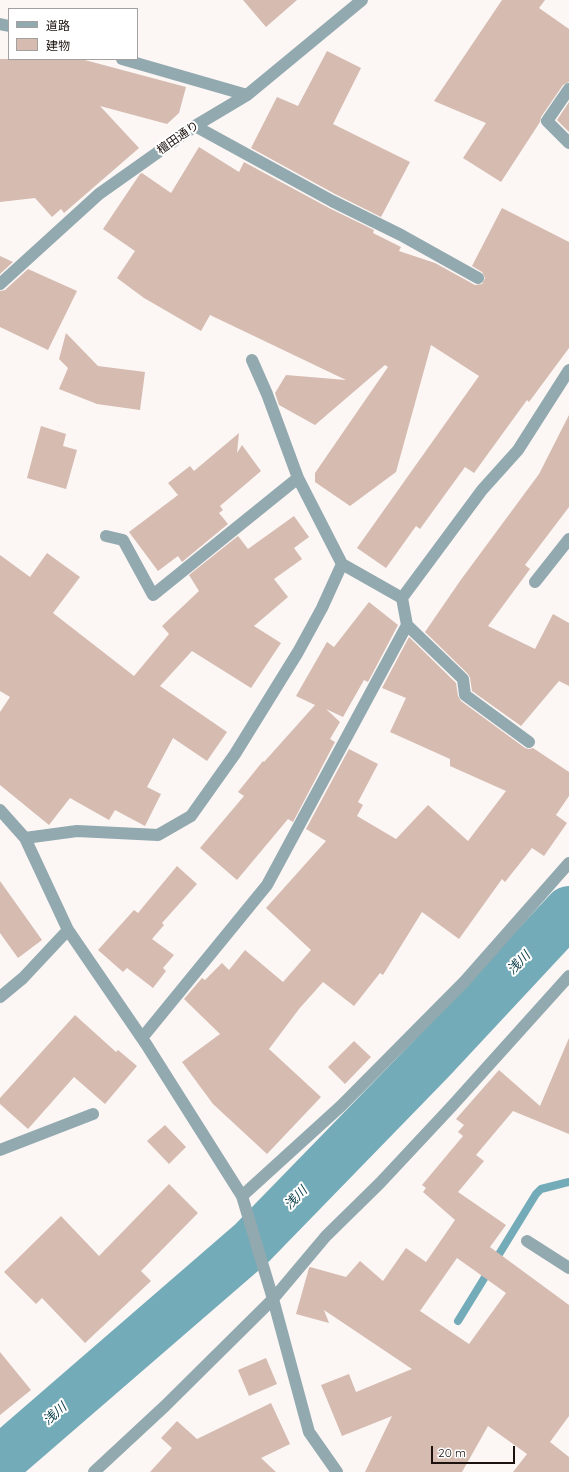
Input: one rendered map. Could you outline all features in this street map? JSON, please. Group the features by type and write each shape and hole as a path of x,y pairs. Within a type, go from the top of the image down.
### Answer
{"street":[{"name":"檀田通り","path":"0,284 99,194 195,126 247,95 362,0"},
{"path":"125,60 247,95"},
{"path":"569,89 547,121 569,143"},
{"path":"195,126 332,200 401,235 478,278"},
{"path":"252,360 267,394 298,478 342,564 402,598"},
{"path":"529,742 466,695 463,679 407,625 402,598 482,490 518,450 569,370"},
{"path":"106,536 123,540 153,595 298,478"},
{"path":"535,582 569,539"},
{"path":"25,838 77,831 158,834 191,816 236,754 294,658 322,608 342,564"},
{"path":"142,1038 266,885 407,625"},
{"path":"0,810 25,838 68,930 142,1038 242,1196 273,1299 310,1432 337,1472"},
{"path":"242,1196 341,1106 465,981 569,863"},
{"path":"0,997 23,978 68,930"},
{"path":"94,1472 165,1406 273,1299 326,1236 380,1183 452,1106 569,976"},
{"path":"0,1150 93,1114"},
{"path":"527,1241 569,1268"}],"building":[{"path":"243,0 297,0 266,27"},
{"path":"502,0 545,0 539,8 569,29 569,82 563,85 541,117 540,122 501,182 463,158 486,123 434,101"},
{"path":"327,51 361,68 333,124 410,162 381,217 335,194 251,148 277,97 298,106"},
{"path":"0,59 85,60 186,87 179,113 167,124 100,106 139,148 64,213 61,209 52,217 35,198 0,202"},
{"path":"569,102 569,132 557,120"},
{"path":"199,147 239,172 244,162 329,208 374,230 373,233 401,247 399,251 435,263 475,285 482,284 485,278 482,272 472,266 502,208 569,242 569,348 529,402 527,400 474,473 465,467 420,529 416,526 386,568 357,548 479,376 431,345 396,472 350,506 315,482 315,473 388,367 385,365 315,425 279,405 275,393 286,375 346,380 210,315 201,331 144,298 117,278 135,251 103,229 140,174 142,173 171,193"},
{"path":"0,256 13,262 0,274"},
{"path":"28,269 77,291 48,350 0,327 0,291 5,290"},
{"path":"66,333 98,366 145,372 140,410 97,404 59,389 68,368 59,359"},
{"path":"569,415 569,507 525,565 530,569 488,626 535,649 553,614 569,623 569,686 559,681 521,726 472,691 468,674 425,632 460,581 539,474"},
{"path":"41,426 66,434 63,446 77,450 66,489 27,478"},
{"path":"239,433 237,453 242,445 261,471 220,506 223,510 219,513 228,524 182,562 178,556 158,571 129,532 178,495 168,483 190,466 194,471"},
{"path":"294,516 309,537 294,548 302,559 274,579 288,597 254,626 281,643 251,688 192,651 160,686 227,732 207,761 173,738 147,787 161,794 145,826 115,810 109,820 70,798 49,825 0,785 0,712 10,697 0,691 0,555 30,577 47,553 80,577 53,613 134,676 169,634 162,626 199,591 189,575 238,536 248,549"},
{"path":"369,602 398,625 368,682 364,680 343,717 326,709 340,722 330,739 335,742 293,822 288,819 237,880 200,848 244,796 238,792 263,761 264,762 315,705 296,696 327,642 334,647"},
{"path":"409,637 456,683 458,696 461,701 525,748 533,748 569,772 569,796 556,815 567,823 544,856 532,848 505,882 502,879 459,939 422,912 383,975 380,973 354,1006 323,982 299,1009 269,1049 321,1097 267,1154 213,1104 182,1062 220,1034 184,999 202,978 205,980 222,963 229,970 245,950 283,982 311,950 266,908 326,841 306,829 349,749 378,764 358,802 363,805 357,816 396,839 428,805 468,841 506,791 450,766 450,759 390,732 406,698 382,688"},
{"path":"177,866 197,884 162,923 164,925 152,939 174,955 163,968 166,971 153,988 127,968 123,972 98,950 134,910 138,913"},
{"path":"0,881 42,940 18,958 0,933"},
{"path":"75,1015 116,1052 118,1050 137,1066 105,1104 74,1077 28,1129 0,1104 0,1098"},
{"path":"569,1038 569,1134 513,1111 476,1155 484,1161 458,1192 506,1225 490,1247 569,1305 569,1416 550,1442 569,1457 569,1472 513,1472 527,1454 488,1426 462,1472 365,1472 392,1416 342,1436 321,1385 349,1374 356,1392 412,1369 324,1310 329,1323 296,1314 309,1268 310,1267 346,1277 360,1261 383,1281 406,1248 426,1262 455,1220 423,1192 426,1188 422,1185 463,1136 458,1132 464,1125 456,1119 499,1070 540,1106","holes":["457,1258 506,1293 469,1344 420,1311"]},
{"path":"354,1041 371,1057 345,1084 328,1067"},
{"path":"165,1125 186,1147 169,1164 147,1141"},
{"path":"169,1184 198,1213 141,1271 151,1281 85,1343 42,1298 36,1304 4,1272 61,1216 99,1256"},
{"path":"0,1352 31,1390 0,1415"},
{"path":"266,1358 277,1384 249,1396 238,1370"},
{"path":"271,1403 290,1444 261,1458 276,1472 150,1472 172,1448 161,1438 177,1421 197,1439"}],"waterway":[{"name":"浅川","path":"0,1461 252,1243 431,1059 569,911"},
{"path":"458,1321 536,1194 541,1189 569,1182"}]}
